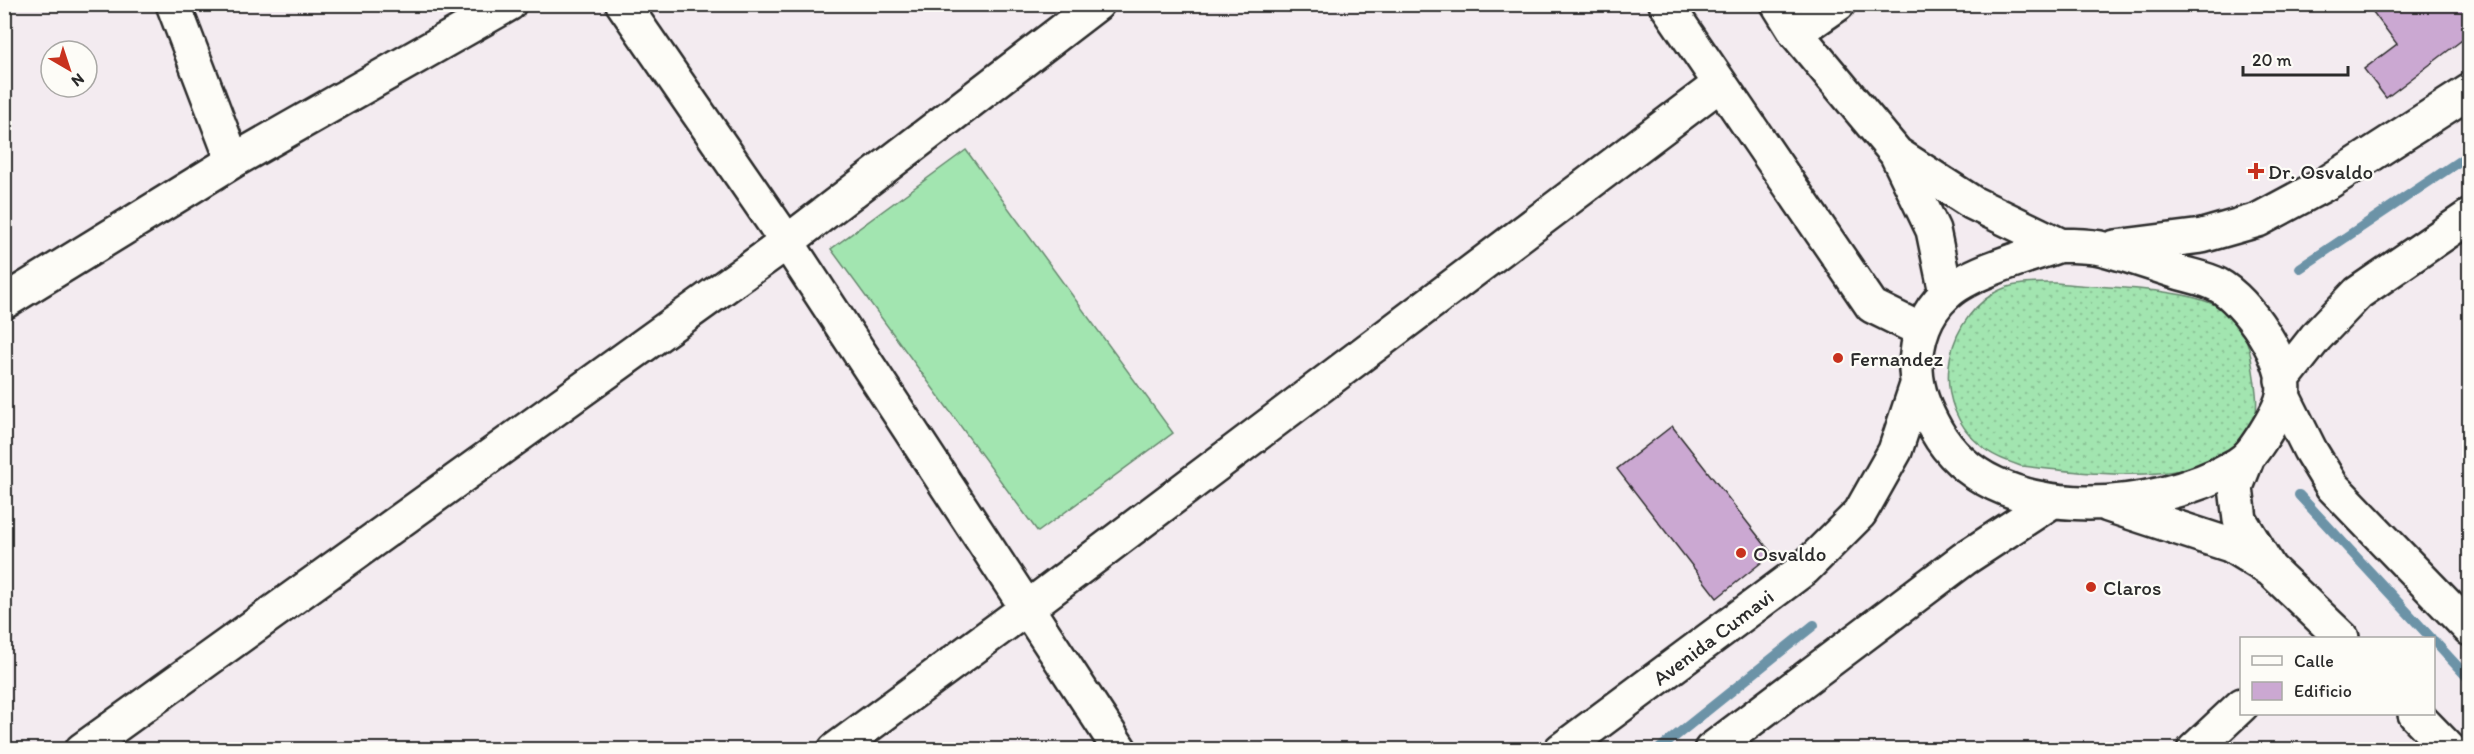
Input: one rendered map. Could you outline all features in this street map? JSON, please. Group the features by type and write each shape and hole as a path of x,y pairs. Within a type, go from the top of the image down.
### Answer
{"street":[{"path":"173,4 233,161"},
{"path":"4,302 233,161 508,4"},
{"path":"623,4 786,242 1120,750"},
{"path":"82,750 786,242 1097,4"},
{"path":"1666,4 1872,306 1921,330"},
{"path":"1778,4 1796,33 1896,153 1933,230 1946,293"},
{"path":"1796,33 1838,4"},
{"path":"835,750 1027,608 1720,84"},
{"path":"1896,153 1973,203 2060,245 2102,248 2202,236 2258,220 2327,183 2469,91"},
{"path":"2327,634 2271,570 2240,520 2236,487 2247,459 2270,425 2283,388 2316,337 2358,293 2469,216"},
{"path":"2060,245 1986,270 1946,293 1921,330 1916,352 1917,385 1928,417 1945,446 1963,464 2024,495 2051,502 2103,504 2183,489 2212,480 2247,459"},
{"path":"2102,248 2217,284 2238,300 2270,343 2283,388 2310,450 2332,486 2469,629"},
{"name":"Avenida Cumavi","path":"1561,750 1804,569 1860,513 1895,451 1917,385"},
{"path":"1711,750 1964,559 2051,502"},
{"path":"2103,504 2230,545 2271,570"},
{"path":"2194,750 2240,706"},
{"path":"2416,715 2450,750"}],"green space":[{"path":"966,150 1173,433 1038,532 831,249"},
{"path":"2056,283 2179,294 2213,304 2231,316 2246,339 2256,397 2253,423 2236,446 2212,461 2182,470 2148,474 2079,472 2021,466 1985,450 1965,429 1954,410 1949,389 1949,367 1953,346 1963,325 1976,308 1994,293 2001,289 2024,284"}],"building":[{"path":"2367,4 2470,4 2470,34 2386,98 2364,69 2397,44"},
{"path":"1672,426 1772,554 1717,598 1617,469"}],"waterway":[{"path":"2300,268 2470,154"},
{"path":"2299,495 2430,637"},
{"path":"1658,750 1814,625"},
{"path":"2435,642 2470,680"}],"place":[{"name":"Dr. Osvaldo","path":"2256,171"},
{"name":"Fernandez","path":"1838,358"},
{"name":"Osvaldo","path":"1741,553"},
{"name":"Claros","path":"2091,587"}]}
